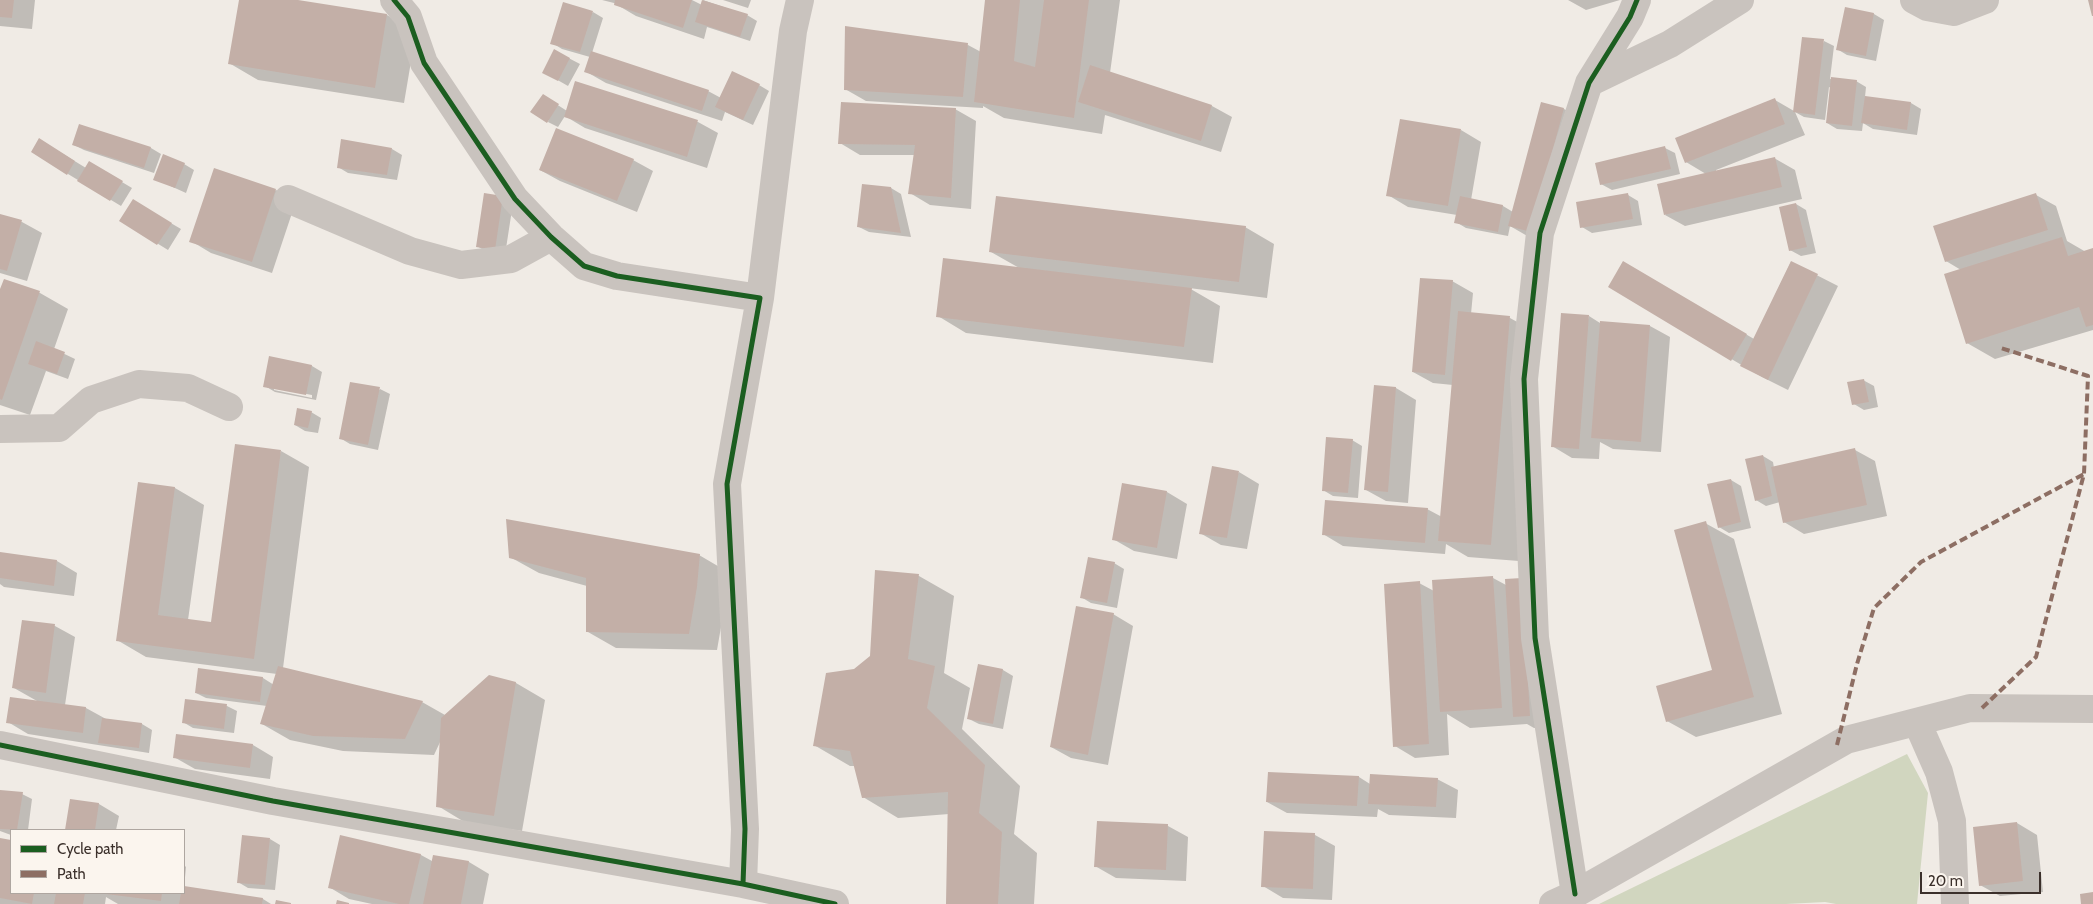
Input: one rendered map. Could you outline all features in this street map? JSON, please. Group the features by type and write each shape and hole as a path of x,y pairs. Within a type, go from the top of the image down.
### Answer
{"street":[{"path":"394,0 408,17 424,63 516,199 551,237 584,266 617,276 760,298"},
{"path":"743,884 744,828 727,484 760,298 793,31 800,0"},
{"path":"1637,0 1630,17 1589,83 1540,233 1524,379 1535,638 1564,899 1846,740 1970,708 2093,709"},
{"path":"1589,83 1670,44 1740,0"},
{"path":"1914,0 1927,7 1954,12 1985,0"},
{"path":"288,199 410,251 461,265 511,259 551,237"},
{"path":"0,429 59,428 91,400 138,384 188,388 229,407"},
{"path":"1917,722 1939,772 1952,821 1955,904"},
{"path":"0,745 273,801 743,884 835,904"}],"green space":[{"path":"1907,754 1928,793 1917,904 1836,904 1825,902 1786,904 1599,904"}],"building":[{"path":"0,0 14,0 12,18 0,17"},
{"path":"239,0 298,0 387,14 375,88 228,64"},
{"path":"615,0 692,0 683,28 614,5"},
{"path":"702,0 748,14 740,37 695,22"},
{"path":"985,0 1020,0 1014,61 1035,67 1044,0 1089,0 1074,118 974,102"},
{"path":"2088,0 2093,0 2093,16 2092,16"},
{"path":"563,2 593,11 580,52 550,44"},
{"path":"1845,7 1874,13 1866,56 1836,50"},
{"path":"845,26 968,43 963,97 844,90"},
{"path":"1802,37 1824,39 1815,115 1793,112"},
{"path":"554,49 570,58 558,81 542,73"},
{"path":"591,51 709,90 702,111 584,72"},
{"path":"1090,65 1212,105 1201,141 1078,102"},
{"path":"732,71 760,84 743,120 715,107"},
{"path":"1831,77 1857,80 1852,126 1826,123"},
{"path":"575,81 698,120 687,157 564,117"},
{"path":"543,94 559,104 547,123 530,112"},
{"path":"1865,96 1911,102 1907,130 1861,123"},
{"path":"1775,98 1785,124 1685,163 1675,138"},
{"path":"841,102 956,108 951,198 908,194 915,145 838,144"},
{"path":"1541,102 1564,108 1531,232 1508,226"},
{"path":"1400,119 1461,129 1448,206 1386,196"},
{"path":"79,124 151,147 144,168 72,145"},
{"path":"556,128 634,159 617,201 539,170"},
{"path":"39,138 75,161 67,175 31,152"},
{"path":"341,139 392,148 387,175 337,168"},
{"path":"1665,146 1671,169 1600,185 1595,163"},
{"path":"163,154 185,163 175,188 153,180"},
{"path":"1775,157 1782,187 1664,215 1657,184"},
{"path":"89,161 123,181 110,201 77,181"},
{"path":"214,168 276,189 252,262 189,242"},
{"path":"862,184 891,187 901,233 857,227"},
{"path":"484,193 503,196 495,250 476,247"},
{"path":"1628,193 1633,219 1580,228 1576,202"},
{"path":"2036,193 2048,230 1945,262 1933,226"},
{"path":"996,196 1246,226 1239,282 989,252"},
{"path":"1460,196 1503,205 1498,232 1454,223"},
{"path":"133,199 172,223 157,245 119,221"},
{"path":"1796,203 1807,247 1789,251 1779,207"},
{"path":"0,214 22,220 7,271 0,269"},
{"path":"2062,237 2068,256 2093,248 2093,325 2086,327 2079,307 1966,344 1944,274"},
{"path":"943,258 1192,288 1184,347 936,317"},
{"path":"1623,261 1747,334 1731,361 1608,287"},
{"path":"1791,261 1818,274 1768,380 1740,366"},
{"path":"1420,278 1453,280 1445,375 1412,372"},
{"path":"4,279 40,291 2,400 0,399 0,289"},
{"path":"1458,311 1510,316 1491,545 1438,541"},
{"path":"1561,313 1589,315 1579,449 1551,447"},
{"path":"1600,321 1650,325 1641,442 1591,438"},
{"path":"36,341 65,352 57,374 28,364"},
{"path":"269,356 312,365 306,395 263,387"},
{"path":"1864,379 1869,402 1852,405 1847,382"},
{"path":"350,382 380,387 368,445 339,439"},
{"path":"1374,385 1396,387 1388,492 1364,490"},
{"path":"297,408 312,411 308,428 294,425"},
{"path":"1326,437 1353,439 1348,493 1322,491"},
{"path":"235,444 281,450 254,659 116,641 138,482 175,487 158,615 211,622"},
{"path":"1855,448 1867,505 1783,523 1771,467"},
{"path":"1763,455 1772,496 1755,501 1745,459"},
{"path":"1212,466 1239,471 1227,538 1199,534"},
{"path":"1731,479 1741,522 1718,528 1707,484"},
{"path":"1122,483 1167,491 1157,548 1112,540"},
{"path":"1325,500 1428,508 1425,543 1322,535"},
{"path":"506,519 700,554 697,587 689,634 586,632 586,578 509,558"},
{"path":"1706,521 1754,697 1666,722 1656,686 1712,670 1674,530"},
{"path":"0,552 57,560 54,586 0,578"},
{"path":"1088,557 1115,562 1107,603 1080,598"},
{"path":"875,570 919,574 908,659 935,666 927,708 985,765 979,813 1002,832 998,904 946,904 948,792 862,798 850,751 813,746 826,673 854,669 870,656"},
{"path":"1493,576 1502,708 1440,712 1432,580"},
{"path":"1522,578 1530,716 1513,717 1505,579"},
{"path":"1420,581 1429,744 1393,747 1384,584"},
{"path":"1076,606 1114,613 1088,755 1050,747"},
{"path":"22,620 55,624 46,693 12,688"},
{"path":"978,664 1003,669 993,724 967,719"},
{"path":"278,666 423,701 405,739 313,736 260,724"},
{"path":"198,668 263,677 260,702 195,693"},
{"path":"489,675 516,682 494,816 436,807 441,718"},
{"path":"10,697 86,707 83,733 6,723"},
{"path":"185,699 227,704 224,729 182,723"},
{"path":"102,718 142,723 139,748 98,743"},
{"path":"176,734 253,744 250,768 173,758"},
{"path":"1268,772 1359,776 1357,806 1266,802"},
{"path":"1370,774 1438,778 1436,807 1368,804"},
{"path":"0,790 23,792 17,829 0,829"},
{"path":"70,799 99,803 95,829 65,829"},
{"path":"1097,821 1168,824 1166,870 1094,867"},
{"path":"2017,822 2023,881 1979,886 1973,827"},
{"path":"1264,831 1315,833 1313,889 1261,887"},
{"path":"242,835 270,838 265,885 237,883"},
{"path":"340,835 421,854 409,904 399,904 328,888"},
{"path":"0,838 10,840 10,894 34,894 32,904 0,898"},
{"path":"433,855 469,861 461,904 423,904"},
{"path":"185,886 263,898 262,904 179,904 181,894 185,894"},
{"path":"2093,892 2093,904 2081,904 2080,894"},
{"path":"56,894 85,894 83,904 54,904"},
{"path":"106,894 162,894 161,901"},
{"path":"276,900 291,903 291,904 275,904"},
{"path":"337,900 349,903 349,904 336,904"}],"marked path":[{"path":"1982,708 2036,657 2084,474 2088,376 2001,348"},
{"path":"1837,745 1857,664 1874,608 1921,562 2084,474"}],"cycle path":[{"path":"394,0 408,17 424,63 515,199 551,237 584,266 617,276 760,298 727,484 745,829 743,884 835,904"},
{"path":"1575,894 1535,638 1524,379 1540,233 1589,83 1630,17 1637,0"},
{"path":"0,745 273,801 743,884"}]}
